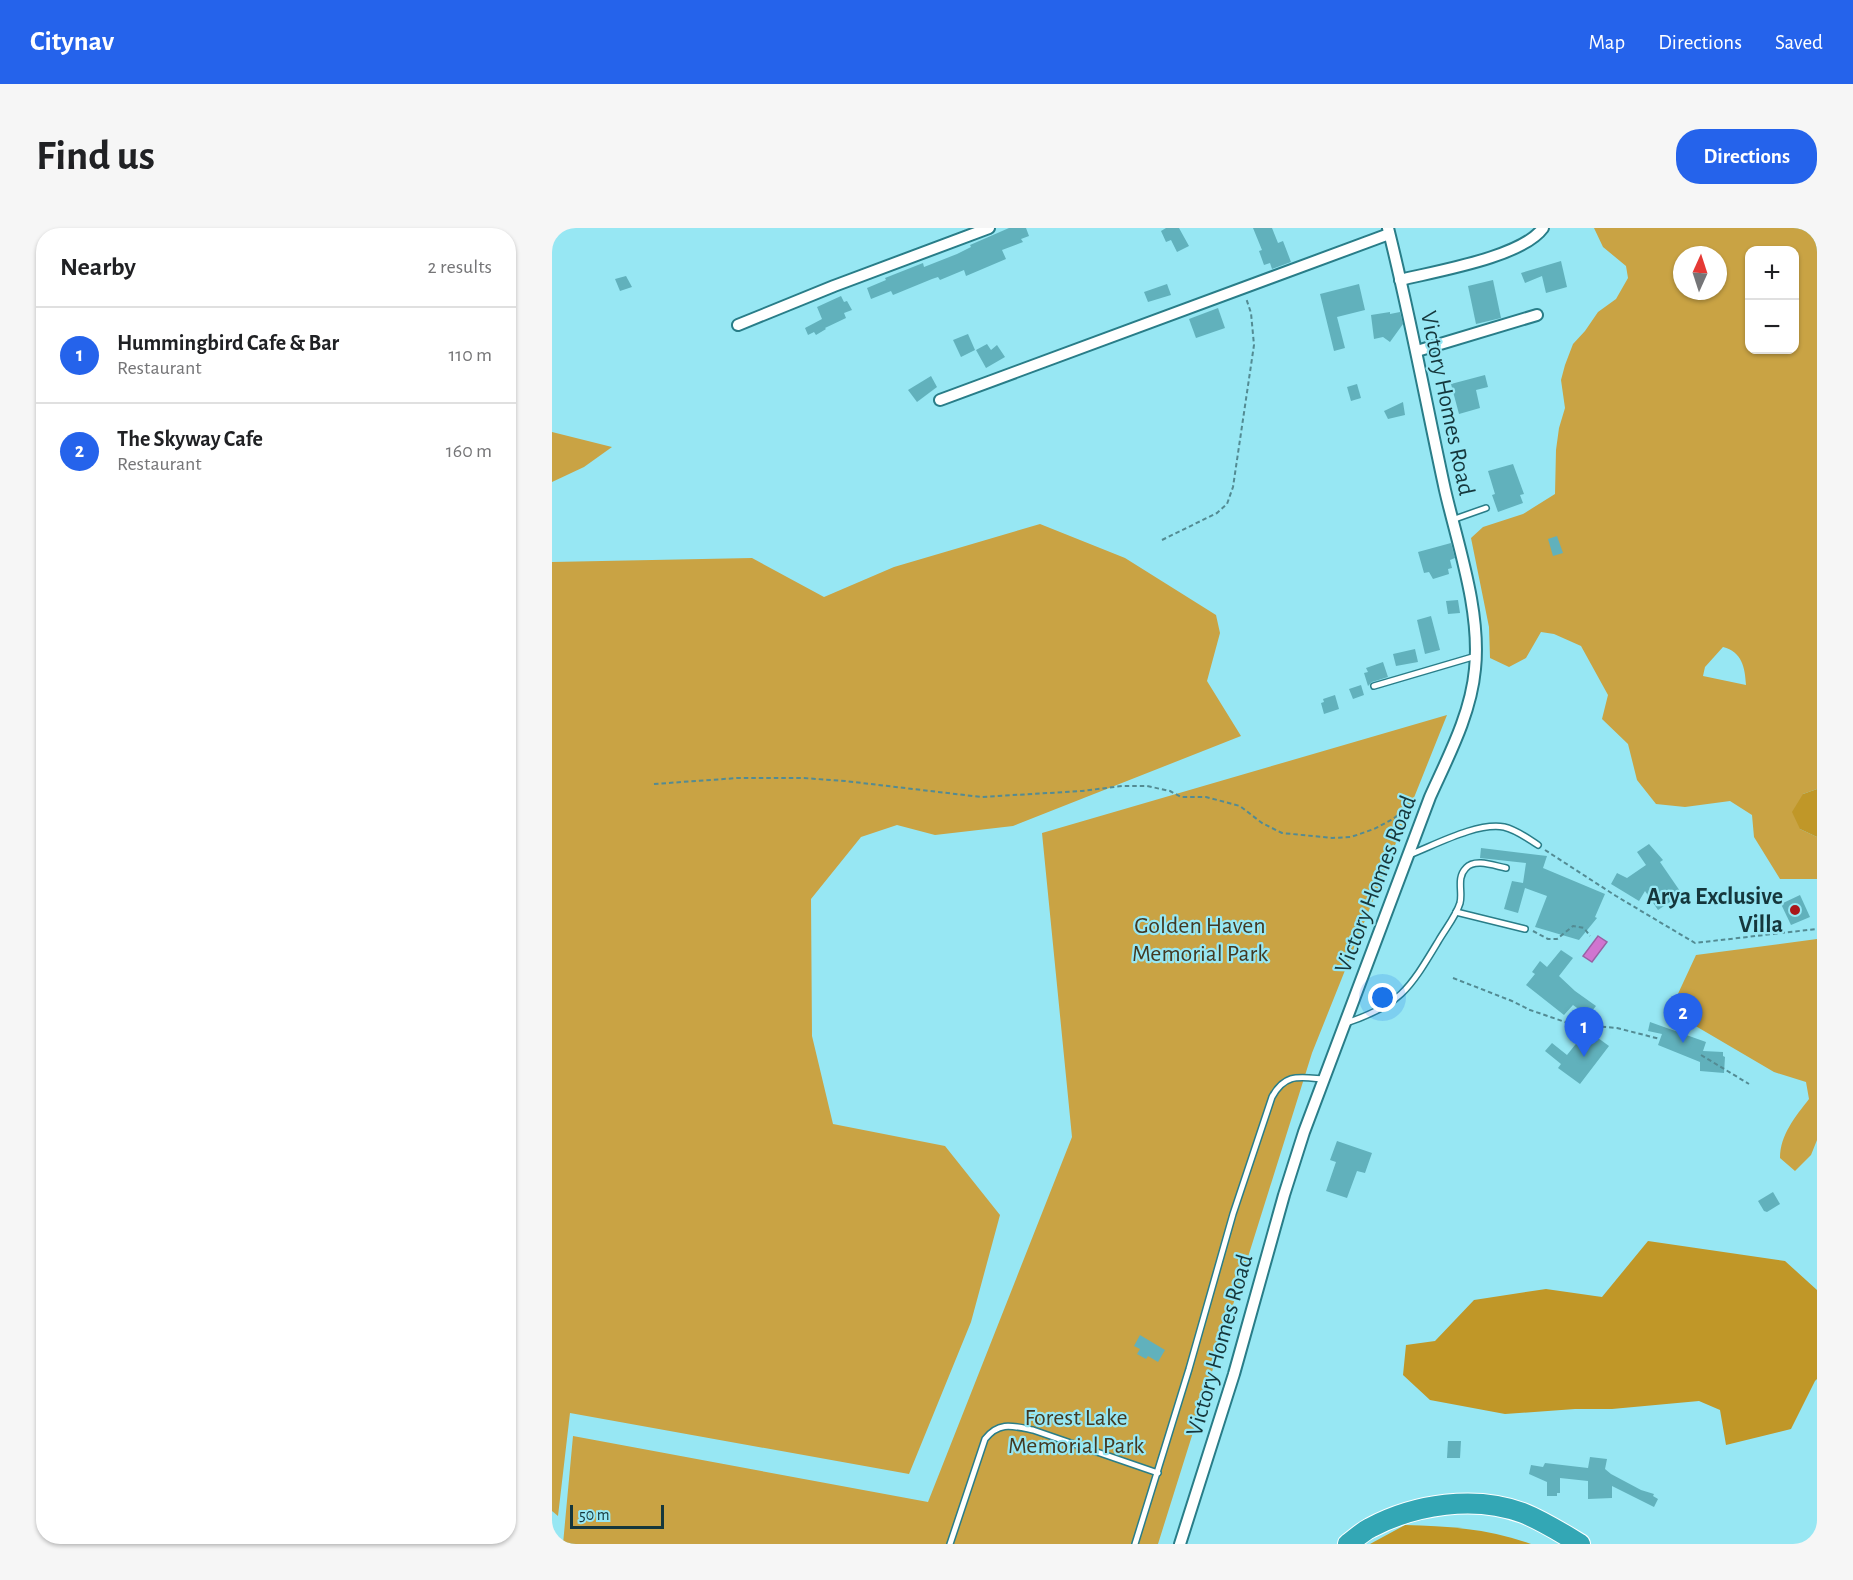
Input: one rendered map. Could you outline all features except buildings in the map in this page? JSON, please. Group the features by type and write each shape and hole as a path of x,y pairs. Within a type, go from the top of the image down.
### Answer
{"highway":[{"path":"1347,1544 1370,1528 1398,1517 1425,1509 1474,1503 1523,1513 1580,1544"}],"street":[{"path":"738,325 989,228"},
{"path":"1400,280 1500,255 1531,241 1543,228"},
{"path":"940,400 1172,315 1388,231"},
{"name":"Victory Homes Road","path":"1180,1544 1234,1374 1284,1195 1323,1079 1464,715 1473,680 1476,656 1471,604 1417,351 1388,231"},
{"path":"1417,351 1537,315"}],"lane":[{"path":"1452,520 1486,508"},
{"path":"1374,686 1476,656"},
{"path":"1409,855 1468,832 1496,826 1512,830 1538,845"},
{"path":"1344,1024 1383,1008 1411,986 1460,904 1460,884 1464,869 1476,863 1506,868"},
{"path":"1456,912 1525,929"},
{"path":"1135,1544 1158,1473 1233,1214 1272,1097 1277,1087 1285,1080 1295,1077 1323,1079"},
{"path":"950,1544 985,1438 992,1430 1003,1426 1033,1430 1158,1473"}],"path":[{"path":"1162,540 1217,513 1227,504 1233,487 1254,345 1251,312 1242,287"},
{"path":"654,784 738,778 803,778 981,797 1147,786 1170,791 1182,797 1206,797 1240,806 1262,823 1282,833 1332,838 1351,837 1374,829 1394,819 1415,800 1422,797 1430,798"},
{"path":"1538,845 1616,896 1695,943 1816,929"},
{"path":"1525,929 1548,939 1557,939 1573,926 1584,928 1590,936"},
{"path":"1453,978 1530,1010 1571,1024 1617,1028 1660,1039"},
{"path":"1701,1055 1749,1084"}],"green space":[{"path":"1594,228 1817,228 1817,789 1803,794 1800,829 1817,837 1817,879 1780,879 1754,837 1752,815 1730,801 1685,807 1656,804 1637,780 1628,744 1602,719 1608,695 1581,646 1554,634 1541,632 1526,658 1509,667 1490,658 1489,627 1471,538 1483,527 1523,514 1555,494 1556,450 1565,408 1561,380 1565,365 1573,344 1598,312 1616,299 1628,278 1626,266 1603,247","holes":["1723,647 1738,656 1745,672 1746,685 1703,676 1705,667"]},
{"path":"552,432 612,447 584,467 552,482"},
{"path":"1040,524 1125,558 1216,615 1220,633 1207,681 1241,736 1013,826 935,835 897,825 861,837 811,899 812,1036 833,1124 945,1146 1000,1215 971,1322 909,1474 570,1413 558,1516 552,1511 552,562 752,558 824,597 894,567"},
{"path":"1447,715 1312,1053 1158,1544 563,1544 573,1436 928,1502 1072,1137 1042,833"},
{"path":"1817,939 1817,1140 1811,1155 1795,1171 1780,1158 1789,1127 1809,1099 1806,1082 1774,1072 1670,1011 1696,955"}],"shaded area":[{"path":"1817,789 1817,837 1800,829 1792,812 1803,794"},
{"path":"1598,936 1607,942 1592,962 1583,956"},
{"path":"1648,1241 1785,1261 1817,1290 1817,1379 1791,1429 1726,1445 1720,1410 1699,1401 1612,1409 1505,1414 1430,1400 1403,1375 1406,1345 1435,1341 1474,1300 1546,1289 1602,1297"},
{"path":"1405,1525 1469,1529 1531,1544 1370,1544"}],"place":[{"name":"Arya Exclusive Villa","path":"1795,910"},
{"name":"The Skyway Cafe","path":"1683,1043"},
{"name":"Hummingbird Cafe & Bar","path":"1584,1057"}],"park label":[{"name":"Golden Haven Memorial Park","path":"1200,939"},
{"name":"Forest Lake Memorial Park","path":"1076,1431"}]}
